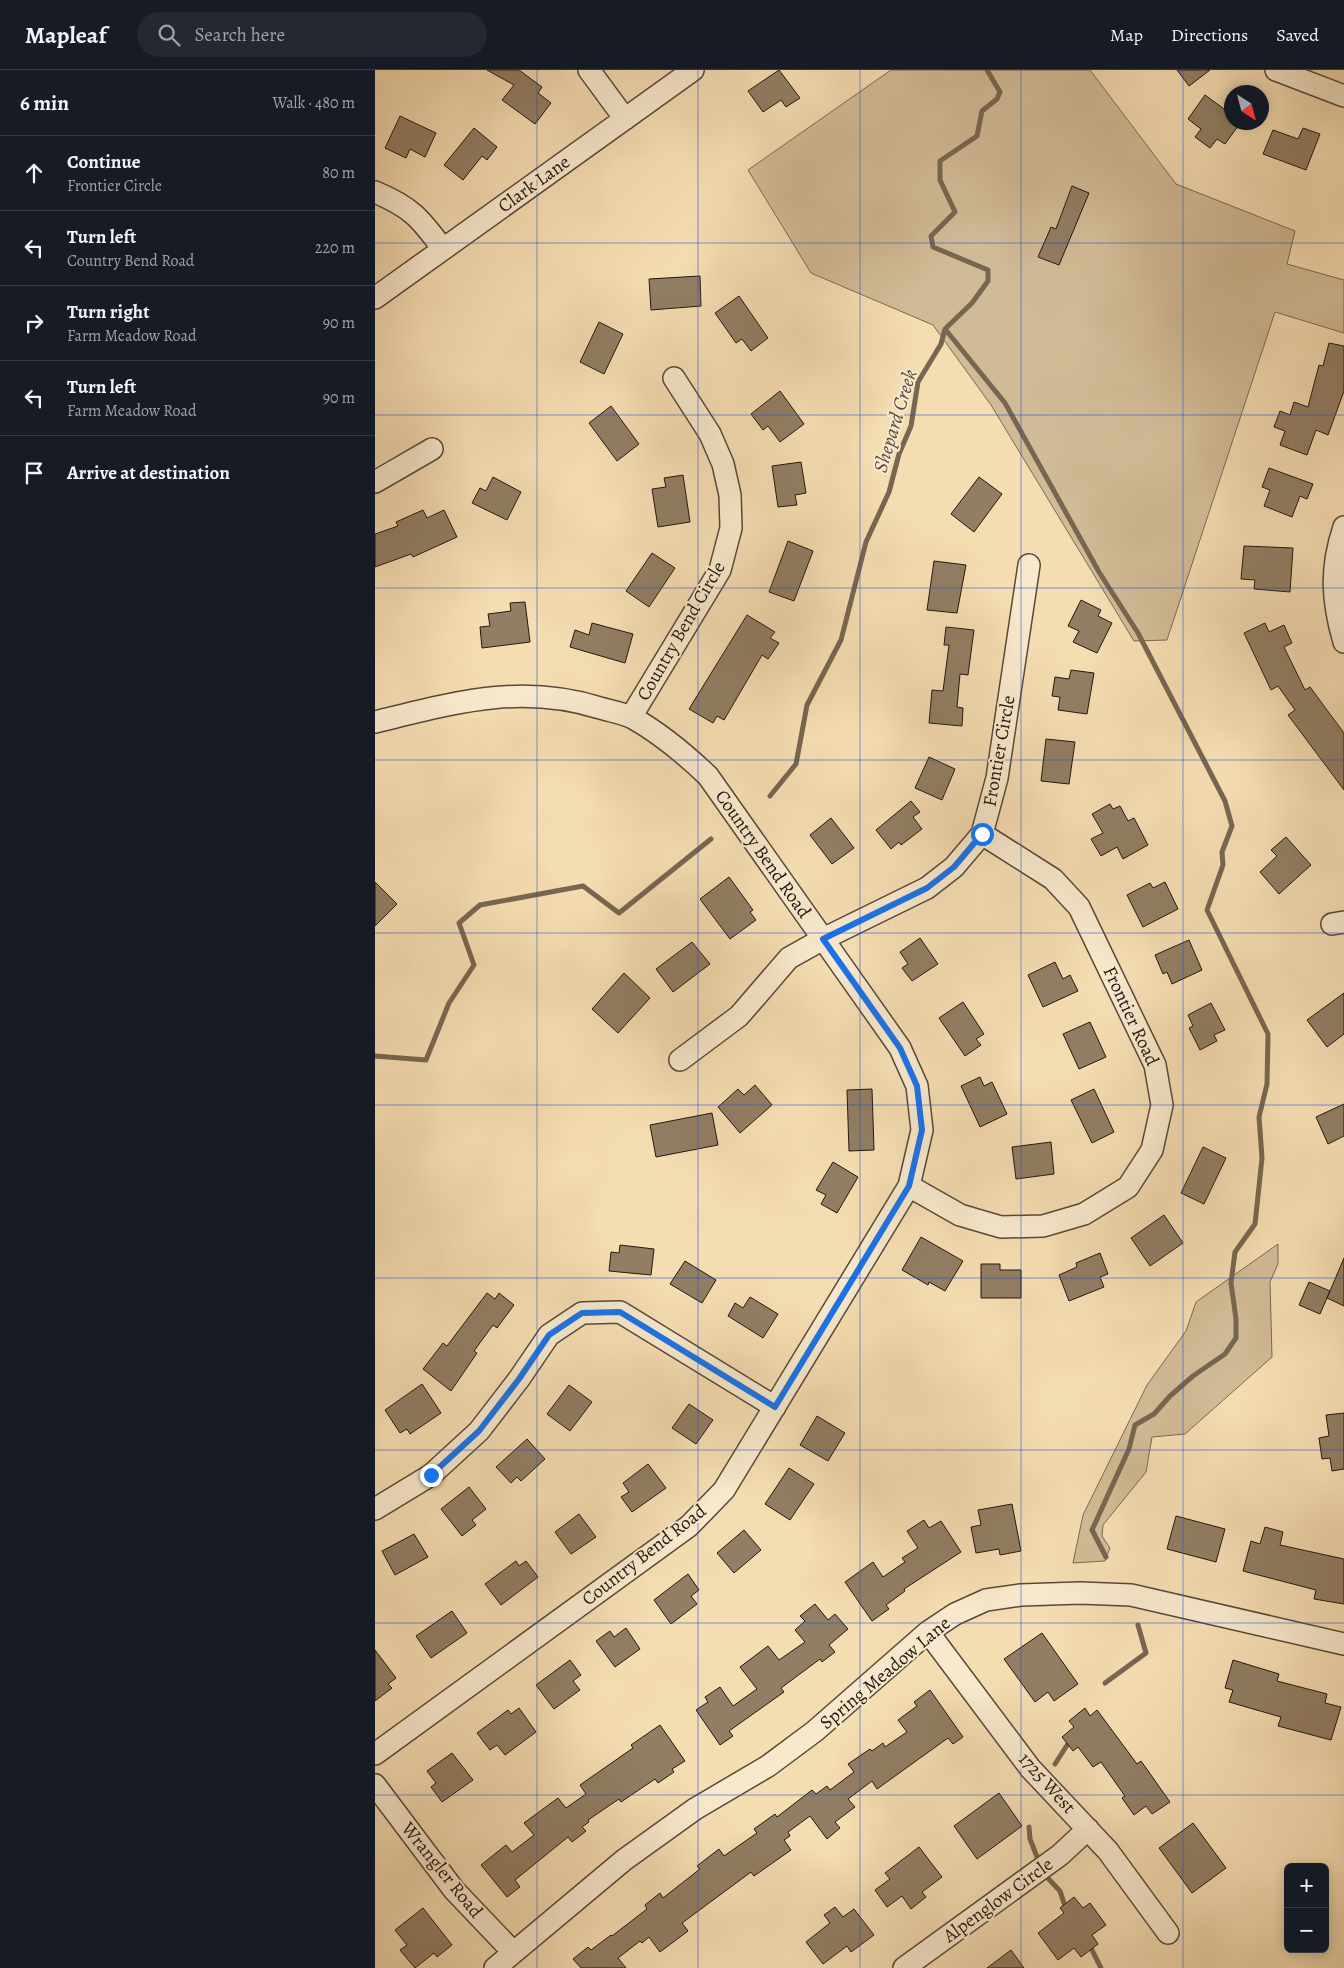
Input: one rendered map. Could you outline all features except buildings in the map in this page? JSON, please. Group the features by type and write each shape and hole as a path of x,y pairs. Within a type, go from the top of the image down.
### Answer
{"street":[{"path":"589,70 625,119"},
{"name":"Clark Lane","path":"375,298 693,70"},
{"path":"1276,70 1344,96"},
{"path":"375,192 397,201 422,220 443,249"},
{"name":"Country Bend Circle","path":"631,717 720,570 731,528 730,495 723,464 710,434 674,378"},
{"path":"375,482 432,449"},
{"path":"1344,527 1336,550 1333,583 1335,613 1344,642"},
{"name":"Frontier Circle","path":"680,1060 739,1016 789,958 823,939 927,888 954,867 982,834 997,778 1029,564"},
{"name":"Country Bend Road","path":"375,722 497,696 535,696 577,701 631,717 681,750 708,776 900,1048 917,1086 922,1130 909,1186 725,1490 689,1526 375,1754"},
{"name":"Frontier Road","path":"909,1186 960,1215 1001,1227 1043,1226 1084,1214 1127,1188 1152,1150 1162,1106 1155,1065 1079,907 1053,879 982,834"},
{"path":"375,1509 431,1475 479,1431 519,1379 549,1335 582,1313 620,1312 775,1407"},
{"name":"Spring Meadow Lane","path":"495,1968 624,1860 695,1809 768,1766 815,1731 927,1632 955,1614 986,1600 1021,1595 1080,1593 1131,1595 1344,1644"},
{"name":"1725 West","path":"927,1632 1030,1768 1108,1850 1168,1933"},
{"name":"Wrangler Road","path":"375,1785 454,1890 513,1952"},
{"name":"Alpenglow Circle","path":"904,1968 1060,1855 1088,1830"}],"shaded area":[{"path":"891,70 1090,70 1176,184 1295,231 1287,264 1344,280 1344,333 1275,312 1167,640 1134,641 991,405 933,325 811,273 748,170"},
{"path":"1278,1244 1278,1264 1270,1282 1272,1357 1185,1434 1152,1437 1146,1472 1103,1525 1102,1536 1110,1548 1105,1561 1073,1563 1083,1515 1147,1385 1186,1331 1196,1302"}],"waterway":[{"name":"Shepard Creek","path":"770,796 796,764 807,705 841,640 866,542 889,492 899,454 911,426 918,382 941,344 945,329 972,303 988,281 988,270 933,247 931,236 955,212 940,180 940,161 977,136 982,111 997,99 1000,92 987,70"},
{"path":"945,329 1005,403 1099,572 1138,633 1225,801 1232,826 1222,852 1223,865 1207,910 1268,1034 1267,1084 1259,1117 1262,1158 1255,1224 1235,1252 1231,1283 1236,1319 1236,1338 1225,1354 1193,1376 1170,1396 1154,1414 1135,1425 1129,1449 1092,1530 1106,1557"},
{"name":"Shepard Creek","path":"375,1056 426,1060 449,1003 474,965 459,923 480,905 583,886 619,913 711,839"},
{"path":"1105,1683 1146,1653 1138,1625"},
{"path":"1055,1764 1071,1739"},
{"path":"1029,1827 1030,1839 1039,1862"},
{"path":"1043,1873 1060,1891 1066,1909"},
{"path":"1089,1944 1101,1968"}],"route":[{"path":"431,1475 479,1431 519,1379 549,1335 582,1313 620,1312 775,1407 909,1186 922,1130 917,1086 900,1048 823,939 927,888 954,867 982,834"}]}
